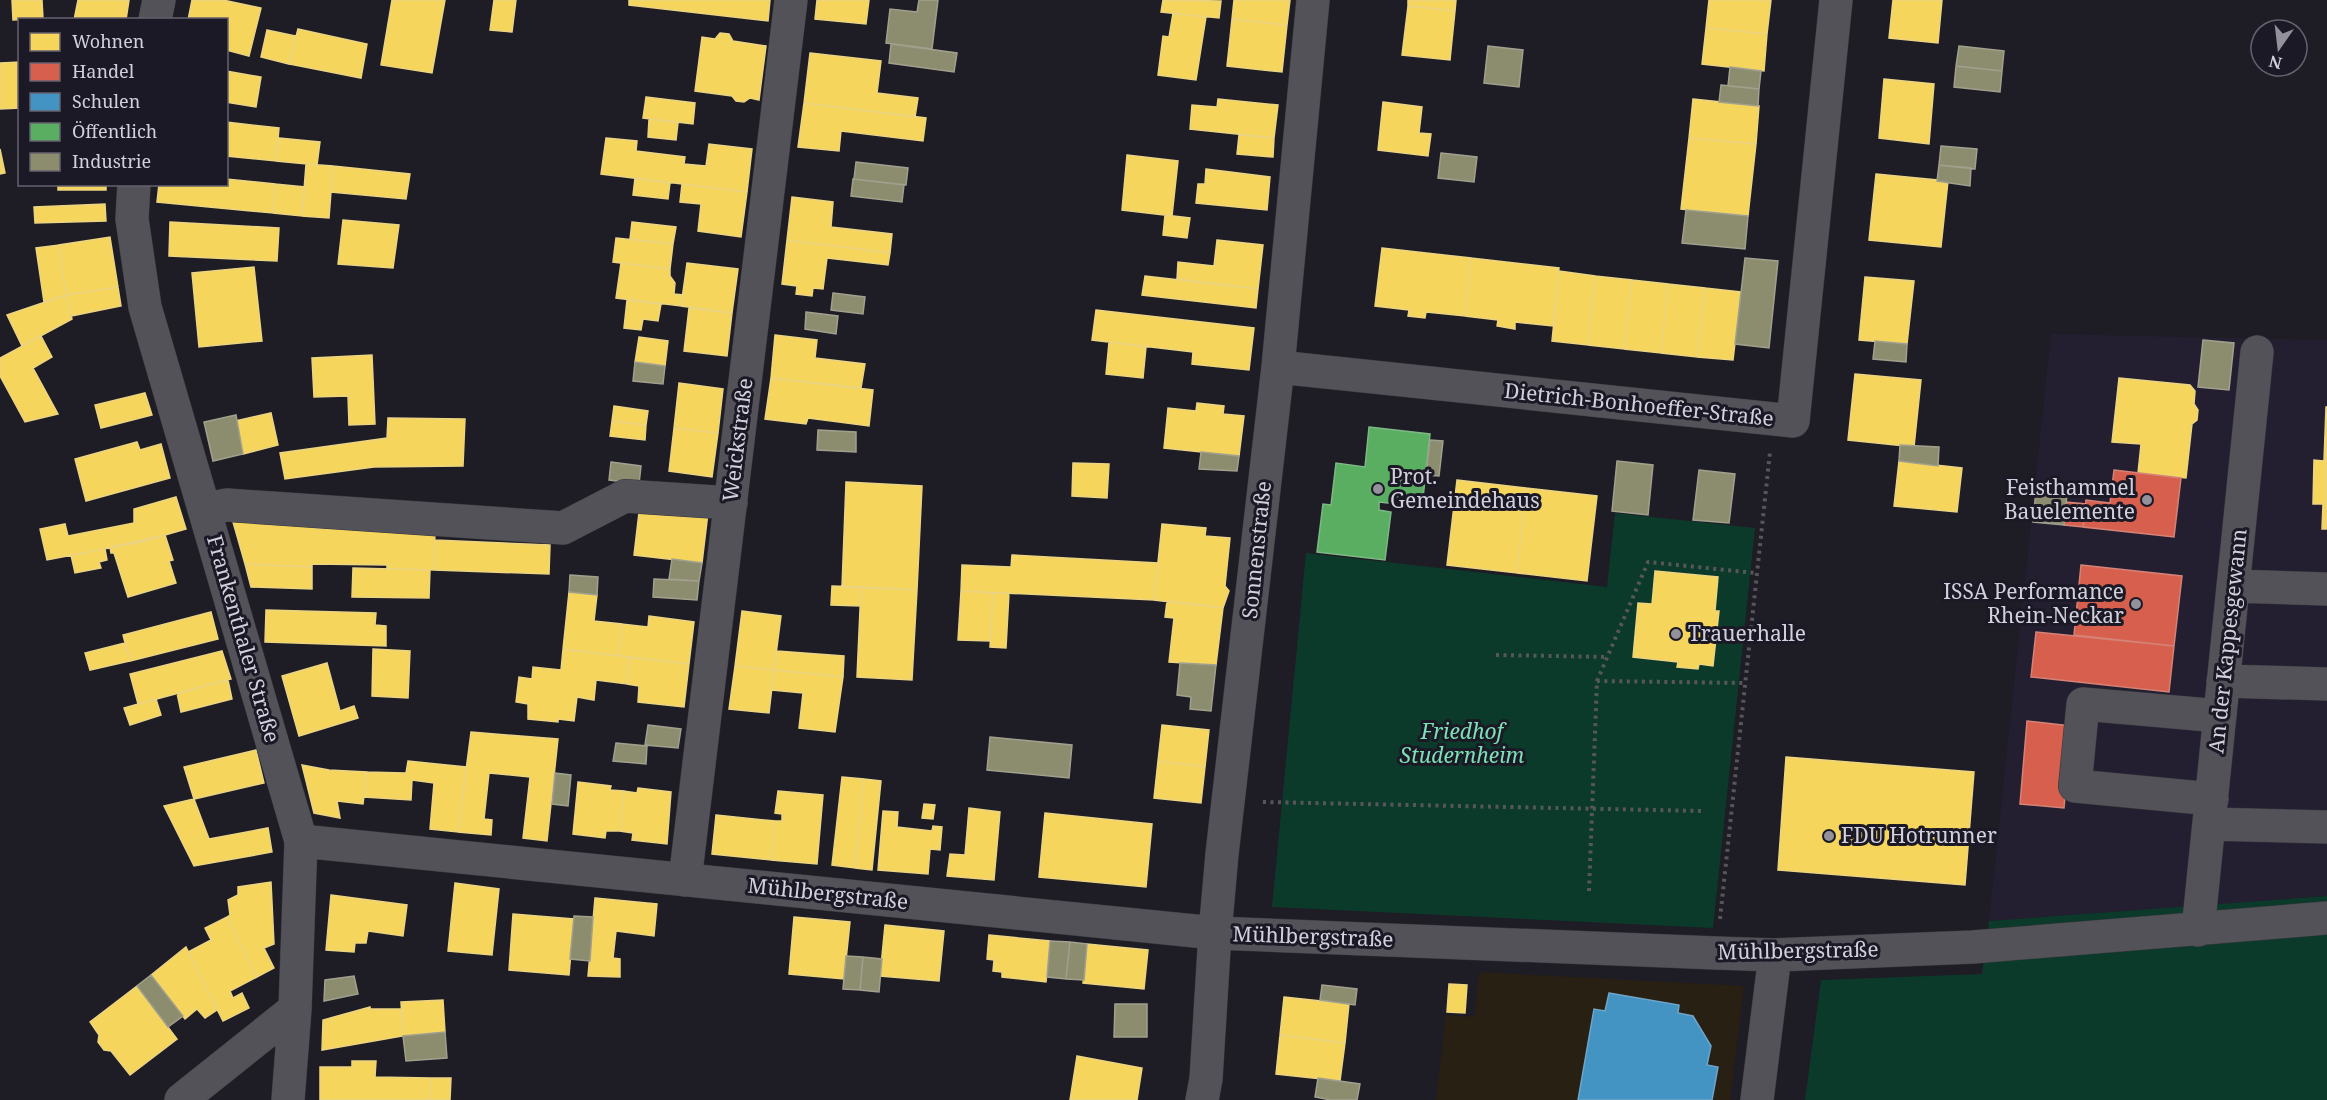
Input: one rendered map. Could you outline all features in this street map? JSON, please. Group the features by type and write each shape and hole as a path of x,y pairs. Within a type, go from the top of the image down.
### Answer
{"street":[{"path":"155,18 159,0"},
{"name":"Weickstraße","path":"685,880 791,0"},
{"name":"Sonnenstraße","path":"1202,1100 1206,1079 1215,933 1228,801 1278,366 1313,0"},
{"name":"Dietrich-Bonhoeffer-Straße","path":"1278,366 1793,422 1836,0"},
{"name":"Frankenthaler Straße","path":"134,186 132,219 145,307 301,841 295,1009 288,1100"},
{"name":"An der Kappesgewann","path":"2198,930 2257,352"},
{"path":"205,509 227,505 563,528 625,496 731,503"},
{"path":"2233,586 2327,589"},
{"path":"2223,681 2327,684"},
{"path":"2220,716 2083,704 2075,786 2210,812 2327,827"},
{"name":"Mühlbergstraße","path":"301,841 1215,933 1716,953 1775,955 1973,947 2327,918"},
{"path":"1757,1100 1775,955"},
{"path":"181,1100 295,1009"}],"path":[{"path":"1716,953 1774,419"},
{"path":"1589,891 1597,681 1648,562 1756,573"},
{"path":"1496,655 1608,657"},
{"path":"1597,681 1746,683"},
{"path":"1228,801 1704,811"}],"shaded area":[{"path":"2051,334 2327,340 2327,896 1989,921"},
{"path":"1479,972 1744,986 1730,1100 1436,1100 1446,1015 1475,1017"}],"green space":[{"name":"Friedhof Studernheim","path":"1615,513 1755,528 1713,928 1272,907 1306,553 1607,587"},
{"path":"2327,896 2327,1100 1805,1100 1821,980 1982,974 1989,921"}],"building: Wohnen":[{"path":"12,0 42,0 43,18 13,20"},
{"path":"78,0 129,0 126,18 74,18"},
{"path":"192,0 223,0 261,8 249,56 228,51 228,18 188,18"},
{"path":"392,0 445,0 432,73 381,65"},
{"path":"494,0 516,0 512,32 490,30"},
{"path":"629,0 770,0 768,21 629,5"},
{"path":"817,0 869,0 866,24 815,19"},
{"path":"1163,0 1221,1 1219,18 1161,12"},
{"path":"1234,0 1290,0 1287,25 1232,19"},
{"path":"1408,0 1456,0 1455,11 1408,6"},
{"path":"1709,0 1771,0 1767,34 1706,28"},
{"path":"1893,0 1942,0 1938,43 1889,38"},
{"path":"1408,6 1455,11 1450,60 1402,55"},
{"path":"1173,13 1206,17 1196,80 1158,75 1163,36 1169,37"},
{"path":"1232,19 1287,25 1282,72 1227,66"},
{"path":"1706,28 1767,34 1764,71 1702,64"},
{"path":"298,29 367,44 361,78 289,64"},
{"path":"267,30 296,36 289,64 261,57"},
{"path":"720,33 729,34 733,41 766,46 759,100 750,98 744,102 736,101 732,96 695,91 702,37 715,39"},
{"path":"810,53 881,61 877,93 918,98 915,117 804,103"},
{"path":"18,62 18,108 0,109 0,63"},
{"path":"228,71 261,77 256,107 228,102"},
{"path":"1884,79 1934,84 1929,144 1879,138"},
{"path":"646,97 695,103 693,124 643,118"},
{"path":"1218,99 1278,105 1274,138 1190,129 1192,105 1217,107"},
{"path":"1693,99 1759,106 1756,144 1689,138"},
{"path":"1383,102 1422,107 1419,133 1431,134 1428,156 1378,150"},
{"path":"804,103 926,118 923,141 841,131 839,151 798,147"},
{"path":"649,119 678,123 676,140 648,137"},
{"path":"228,122 279,128 276,161 228,156"},
{"path":"1239,135 1274,138 1273,157 1237,154"},
{"path":"279,138 320,142 317,165 276,161"},
{"path":"606,138 637,141 636,151 685,157 684,164 706,166 709,144 752,149 747,192 601,174"},
{"path":"1689,138 1756,144 1748,216 1681,209"},
{"path":"0,149 5,173 0,174"},
{"path":"1127,155 1178,161 1172,216 1122,210"},
{"path":"306,164 333,166 329,218 302,216"},
{"path":"333,166 410,174 406,199 331,192"},
{"path":"1206,169 1270,177 1267,210 1196,203 1198,184 1205,184"},
{"path":"1876,174 1948,181 1941,247 1869,240"},
{"path":"635,178 670,183 668,199 633,195"},
{"path":"228,179 275,184 273,213 157,202 159,186 228,186"},
{"path":"275,184 305,187 302,216 273,213"},
{"path":"682,184 747,192 741,237 698,231 701,204 680,202"},
{"path":"58,186 106,186 106,190 58,190"},
{"path":"792,197 833,202 831,227 892,234 890,253 787,240"},
{"path":"105,204 106,221 35,223 34,207"},
{"path":"1165,215 1190,218 1187,238 1163,235"},
{"path":"343,220 399,225 393,268 338,264"},
{"path":"170,222 279,228 277,261 169,256"},
{"path":"632,222 676,227 673,244 630,239"},
{"path":"110,237 118,287 66,295 59,245"},
{"path":"616,238 673,244 670,269 613,262"},
{"path":"787,240 890,253 888,265 827,258 823,289 813,288 812,296 796,294 797,286 782,284"},
{"path":"1217,240 1263,245 1258,289 1177,279 1178,262 1214,266"},
{"path":"59,245 66,295 44,302 36,248"},
{"path":"1382,248 1471,258 1465,316 1426,312 1425,318 1408,316 1409,310 1375,306"},
{"path":"1471,258 1559,268 1553,326 1515,322 1515,329 1497,326 1498,320 1465,316"},
{"path":"621,263 670,269 670,276 675,283 674,294 683,295 681,306 616,298"},
{"path":"687,263 738,269 732,313 681,306"},
{"path":"254,267 262,341 199,347 192,273"},
{"path":"1559,271 1595,276 1588,345 1552,341"},
{"path":"1145,276 1258,289 1256,308 1142,295"},
{"path":"1595,276 1632,280 1624,349 1588,345"},
{"path":"1865,277 1914,281 1907,344 1859,340"},
{"path":"1632,280 1668,284 1661,353 1624,349"},
{"path":"1668,284 1705,288 1697,357 1661,353"},
{"path":"118,287 121,306 71,316 66,295"},
{"path":"1705,288 1741,292 1733,360 1697,357"},
{"path":"66,295 72,319 22,346 7,315"},
{"path":"627,300 661,304 658,321 643,319 641,330 624,328"},
{"path":"689,308 732,313 727,356 684,351"},
{"path":"1096,310 1254,328 1249,370 1192,364 1193,352 1092,340"},
{"path":"775,335 817,340 815,358 865,364 861,388 771,378"},
{"path":"41,336 52,357 33,368 58,414 25,422 0,376 0,358"},
{"path":"639,337 668,341 665,366 635,362"},
{"path":"1109,342 1146,347 1143,378 1106,374"},
{"path":"372,355 375,424 349,425 348,396 314,397 312,358"},
{"path":"1855,374 1921,380 1914,447 1848,440"},
{"path":"771,378 873,390 869,426 808,418 806,424 765,419"},
{"path":"2119,378 2190,385 2195,391 2194,404 2198,410 2197,420 2192,424 2186,478 2138,473 2141,444 2112,442"},
{"path":"679,383 723,389 718,433 674,428"},
{"path":"145,393 152,415 101,428 95,405"},
{"path":"1197,403 1224,406 1223,414 1244,416 1239,456 1164,448 1168,408 1196,411"},
{"path":"614,406 648,411 646,425 612,421"},
{"path":"2326,407 2327,529 2322,529 2323,504 2313,504 2314,460 2324,461"},
{"path":"271,413 278,445 243,454 235,421"},
{"path":"388,418 465,419 463,466 374,467 285,479 280,453 387,438"},
{"path":"612,421 646,425 645,440 610,436"},
{"path":"674,428 718,433 712,477 669,471"},
{"path":"137,442 140,450 161,444 170,478 86,501 75,459"},
{"path":"1899,461 1962,468 1957,512 1894,506"},
{"path":"1073,463 1109,464 1107,498 1072,496"},
{"path":"1457,480 1526,488 1517,573 1447,565"},
{"path":"846,482 922,486 917,590 842,587"},
{"path":"1526,488 1597,496 1587,581 1517,573"},
{"path":"176,497 186,529 141,542 47,560 40,529 65,524 68,536 134,523 134,509"},
{"path":"640,504 708,513 702,563 634,555"},
{"path":"233,522 313,523 314,528 435,531 434,570 387,569 387,565 312,564 312,567 245,564"},
{"path":"1162,524 1206,528 1205,536 1230,538 1225,586 1229,591 1223,608 1154,600"},
{"path":"165,535 173,560 169,561 176,583 128,597 110,547"},
{"path":"435,540 550,545 549,574 434,570"},
{"path":"105,549 107,560 99,562 101,568 75,573 71,555"},
{"path":"1012,555 1158,563 1154,600 961,591 962,565 1011,567"},
{"path":"245,564 312,567 312,589 251,587"},
{"path":"353,568 430,570 429,598 352,597"},
{"name":"Trauerhalle","path":"1655,571 1718,577 1715,611 1719,611 1713,666 1699,664 1698,669 1677,667 1678,662 1633,657 1638,603 1652,604"},
{"path":"832,586 861,587 860,606 831,605"},
{"path":"861,587 917,590 912,680 857,677"},
{"path":"961,591 993,593 990,641 958,640"},
{"path":"569,592 597,595 594,621 622,624 619,656 563,649"},
{"path":"993,593 1009,593 1006,648 990,647"},
{"path":"1167,601 1223,608 1216,665 1169,662 1174,618 1165,617"},
{"path":"266,610 376,613 375,625 386,626 386,646 265,642"},
{"path":"742,611 781,616 774,670 735,666"},
{"path":"211,612 218,639 130,661 123,635"},
{"path":"649,616 694,622 689,664 619,656 622,624 648,627"},
{"path":"125,643 130,661 90,670 85,653"},
{"path":"373,649 410,651 408,698 372,696"},
{"path":"563,649 629,657 627,684 596,680 594,700 577,697 574,721 528,719 528,704 516,702 519,677 532,679 533,667 561,670"},
{"path":"222,651 231,679 138,704 130,674"},
{"path":"777,651 844,656 843,677 774,670"},
{"path":"629,657 689,664 684,707 638,702 639,686 627,684"},
{"path":"327,663 340,711 354,706 358,718 299,736 282,676"},
{"path":"735,666 774,670 769,713 729,709"},
{"path":"774,670 843,677 835,732 799,728 803,693 772,690"},
{"path":"228,680 232,699 181,712 177,693"},
{"path":"156,699 161,715 130,725 124,708"},
{"path":"1162,725 1209,730 1205,767 1158,761"},
{"path":"471,732 558,739 547,841 523,838 530,777 489,773 484,819 492,820 491,835 458,832"},
{"path":"256,750 264,783 194,799 184,767"},
{"path":"1786,757 1974,772 1965,885 1778,870"},
{"path":"408,761 466,767 458,832 430,829 434,783 412,780 411,800 364,797 367,772 406,773"},
{"path":"1158,761 1205,767 1201,803 1154,798"},
{"path":"302,765 329,770 367,772 363,804 337,801 340,818 314,813"},
{"path":"842,777 864,779 855,868 832,865"},
{"path":"864,779 881,781 872,870 855,868"},
{"path":"578,782 611,786 610,790 624,791 620,831 606,831 605,838 573,834"},
{"path":"638,788 671,792 667,844 632,840 633,833 620,831 624,791 637,793"},
{"path":"778,791 823,795 817,864 771,860 775,821 782,821 782,814 775,813"},
{"path":"194,799 209,839 268,828 272,852 194,866 164,806"},
{"path":"924,804 935,805 933,819 922,818"},
{"path":"969,808 1000,812 994,880 947,876 950,854 965,855"},
{"path":"883,811 898,812 897,827 932,831 933,826 942,827 940,850 930,849 928,874 878,870"},
{"path":"1045,813 1152,824 1146,887 1039,877"},
{"path":"716,815 775,821 771,860 712,854"},
{"path":"271,882 274,944 264,948 274,968 257,977 227,917 230,915 228,900 238,895 238,887"},
{"path":"455,883 499,889 492,955 448,951"},
{"path":"331,895 407,905 403,936 368,931 366,943 355,943 354,952 326,950"},
{"path":"595,898 657,904 654,936 616,931 613,958 620,959 620,977 588,976"},
{"path":"513,914 574,919 569,975 509,970"},
{"path":"227,917 257,977 230,991 233,998 242,993 249,1008 223,1021 188,952 211,940 205,928"},
{"path":"794,917 850,922 844,979 789,974"},
{"path":"885,925 944,931 939,981 880,976"},
{"path":"989,935 1050,941 1046,982 1002,977 1002,972 993,971 994,960 987,959"},
{"path":"1087,944 1148,950 1144,989 1083,983"},
{"path":"186,947 217,1010 205,1018 197,1009 185,1019 151,975"},
{"path":"1449,984 1467,985 1465,1013 1447,1012"},
{"path":"137,986 177,1039 130,1075 111,1051 104,1050 98,1042 99,1035 90,1022"},
{"path":"1284,997 1349,1004 1345,1043 1280,1035"},
{"path":"443,1000 445,1032 403,1036 401,1002"},
{"path":"370,1007 370,1009 401,1009 403,1036 322,1050 323,1020"},
{"path":"1280,1035 1345,1043 1340,1081 1276,1074"},
{"path":"1077,1056 1142,1068 1137,1100 1070,1100"},
{"path":"352,1061 376,1061 375,1077 431,1078 430,1100 320,1100 320,1067 352,1067"},
{"path":"431,1078 451,1078 450,1100 430,1100"}],"building: Handel":[{"path":"2114,470 2181,478 2174,537 2083,527 2086,500 2110,503"},
{"path":"2066,502 2086,504 2083,527 2064,525"},
{"path":"2081,565 2182,576 2174,646 2074,635"},
{"path":"2036,632 2174,646 2169,692 2031,677"},
{"path":"2027,721 2071,726 2064,808 2020,804"}],"building: Schulen":[{"path":"1609,993 1679,1005 1678,1013 1693,1016 1711,1046 1707,1065 1718,1067 1712,1100 1578,1100 1594,1009 1605,1011"}],"building: Öffentlich":[{"name":"Prot. Gemeindehaus","path":"1369,427 1430,434 1422,507 1379,502 1379,510 1391,512 1385,560 1317,552 1323,504 1331,505 1336,463 1365,467"}],"building: Industrie":[{"path":"919,0 938,0 932,49 886,43 890,9 917,12"},
{"path":"891,44 957,53 954,72 889,63"},
{"path":"1488,46 1523,50 1519,87 1484,83"},
{"path":"1959,46 2004,51 2002,71 1956,66"},
{"path":"1956,66 2002,71 2000,92 1954,87"},
{"path":"1730,67 1761,71 1759,89 1728,86"},
{"path":"1721,85 1759,89 1758,106 1719,102"},
{"path":"1941,146 1977,149 1975,169 1939,165"},
{"path":"1441,153 1477,157 1474,182 1438,178"},
{"path":"856,162 908,168 906,185 854,179"},
{"path":"1939,165 1971,168 1970,186 1937,181"},
{"path":"853,179 904,185 902,202 851,196"},
{"path":"1686,210 1748,216 1745,249 1682,243"},
{"path":"1745,258 1778,261 1769,348 1735,344"},
{"path":"833,293 865,297 863,314 831,310"},
{"path":"806,312 838,316 836,334 805,329"},
{"path":"2203,340 2234,343 2229,390 2198,387"},
{"path":"1875,341 1907,344 1906,362 1873,359"},
{"path":"635,362 665,366 663,384 633,381"},
{"path":"236,415 243,454 213,461 204,422"},
{"path":"818,430 856,432 856,452 817,450"},
{"path":"1430,440 1443,441 1439,476 1426,475"},
{"path":"1900,445 1939,447 1938,466 1899,461"},
{"path":"1201,452 1239,456 1237,471 1199,469"},
{"path":"1617,461 1653,465 1648,515 1612,511"},
{"path":"611,462 641,466 639,484 609,480"},
{"path":"1699,470 1735,474 1729,523 1693,520"},
{"path":"2036,490 2067,494 2064,525 2033,522"},
{"path":"672,559 702,563 699,581 669,579"},
{"path":"570,575 598,577 597,595 569,592"},
{"path":"654,579 699,581 697,600 653,597"},
{"path":"1180,663 1216,665 1211,711 1190,709 1191,697 1177,695"},
{"path":"648,725 681,729 678,748 645,745"},
{"path":"990,737 1072,745 1069,778 987,770"},
{"path":"616,743 647,746 646,764 613,761"},
{"path":"555,773 571,775 568,806 552,804"},
{"path":"574,916 593,917 590,961 570,959"},
{"path":"1050,941 1070,942 1066,979 1047,977"},
{"path":"1070,942 1087,944 1084,980 1066,979"},
{"path":"846,956 863,957 860,990 843,989"},
{"path":"863,957 882,959 879,992 860,990"},
{"path":"151,975 183,1016 168,1027 137,986"},
{"path":"354,976 358,994 324,1001 325,980"},
{"path":"1322,985 1357,989 1355,1005 1320,1000"},
{"path":"1115,1004 1147,1004 1147,1037 1114,1037"},
{"path":"445,1032 447,1058 406,1061 403,1036"},
{"path":"1318,1078 1360,1084 1357,1100 1331,1100 1315,1097"}],"place":[{"name":"Prot. Gemeindehaus","path":"1378,489"},
{"name":"Feisthammel Bauelemente","path":"2147,500"},
{"name":"ISSA Performance Rhein-Neckar","path":"2136,604"},
{"name":"Trauerhalle","path":"1676,634"},
{"name":"FDU Hotrunner","path":"1829,836"}]}
